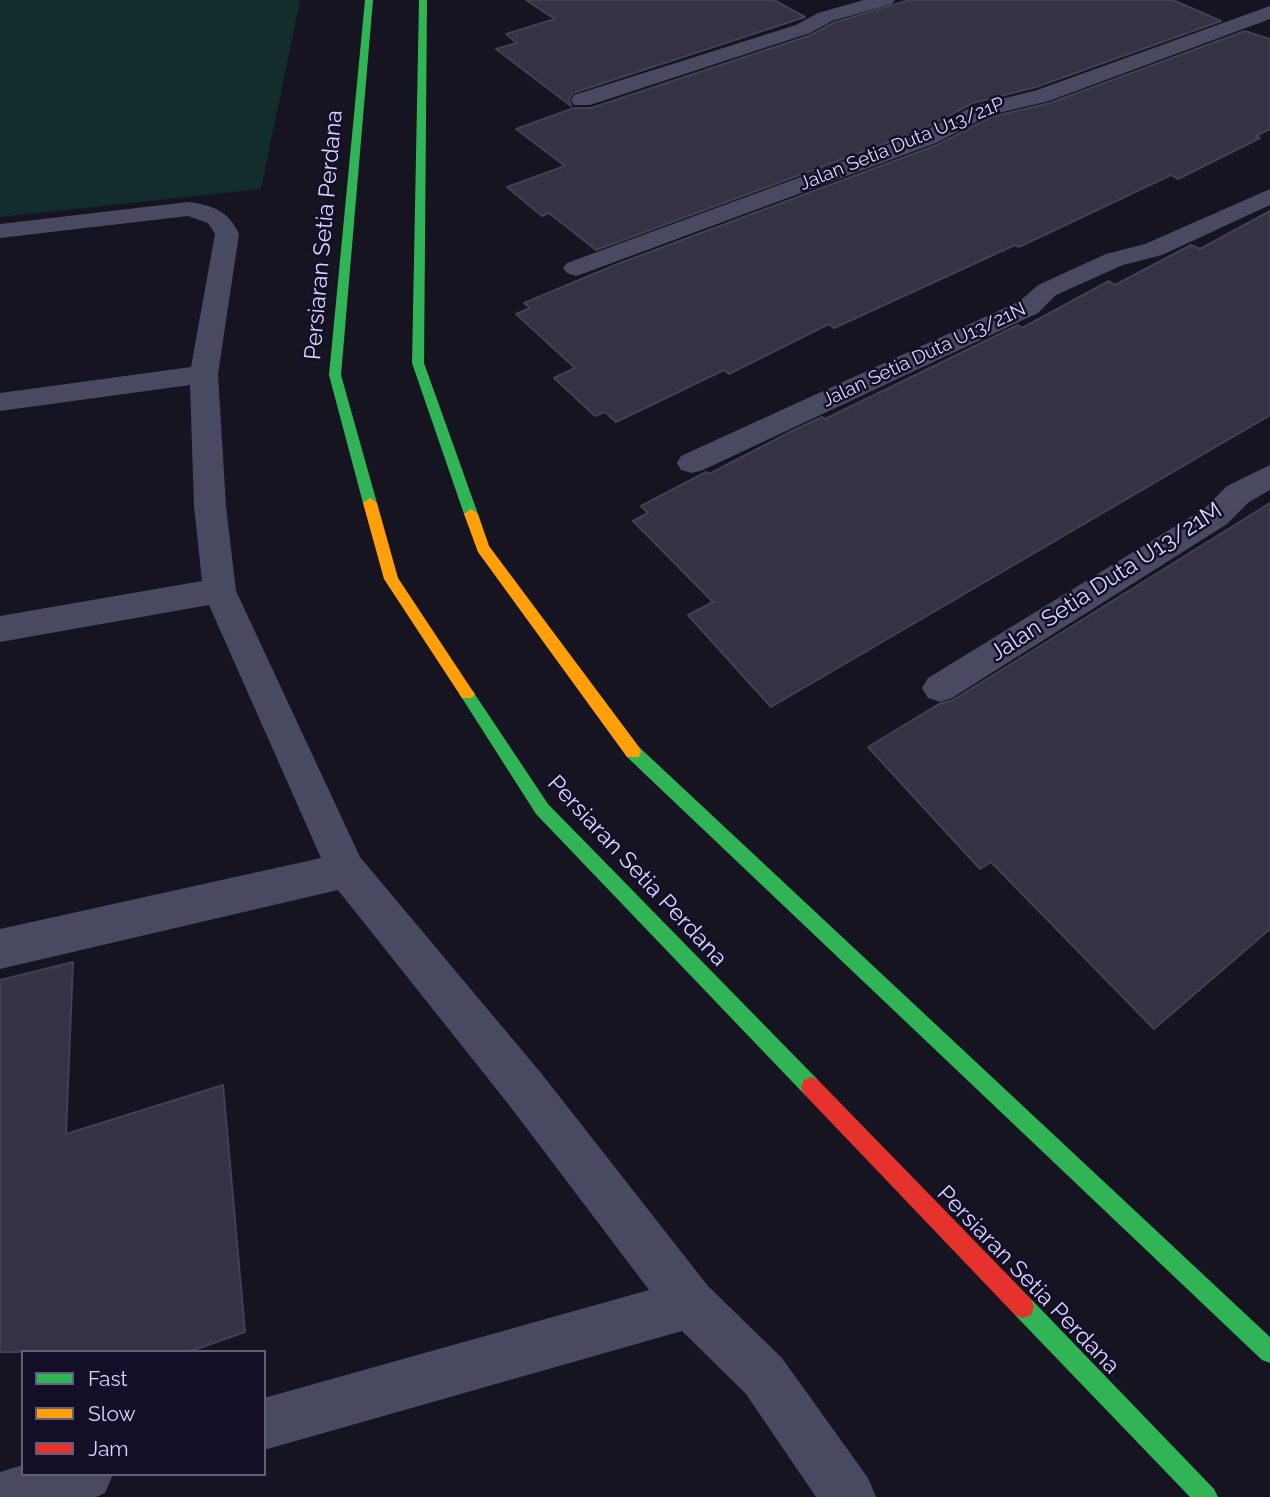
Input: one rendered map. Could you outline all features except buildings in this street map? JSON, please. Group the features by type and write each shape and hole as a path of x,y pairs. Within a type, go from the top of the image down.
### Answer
{"main road":[{"name":"Persiaran Setia Perdana","path":"369,0 349,192 335,375 391,579 542,809 1206,1497"},
{"path":"423,0 418,363 483,548 632,751 1270,1352"}],"street":[{"path":"582,100 803,29 825,17 885,0"},
{"name":"Jalan Setia Duta U13/21P","path":"576,268 928,138 950,123 1005,102 1041,96 1270,12"},
{"name":"Jalan Setia Duta U13/21N","path":"692,463 1030,307 1047,290 1115,259 1153,250 1270,196"},
{"path":"0,231 188,209 203,211 216,217 224,225 228,234 204,374 210,506 219,591 346,870 525,1089 690,1304 764,1376 849,1497"},
{"path":"0,402 204,374"},
{"name":"Jalan Setia Duta U13/21M","path":"940,688 1216,516 1238,494 1270,476"},
{"path":"0,629 219,591"},
{"path":"0,949 346,870"},
{"path":"266,1423 690,1304"},
{"path":"5,1497 79,1476"}],"green space":[{"path":"0,0 300,0 261,189 0,217"}],"traffic: fast":[{"path":"369,0 335,375 370,503"},
{"path":"423,0 418,363 471,514"},
{"path":"467,694 542,809 811,1087"},
{"path":"633,752 1270,1352"},
{"path":"1023,1307 1206,1497"}],"traffic: slow":[{"path":"370,503 391,579 467,694"},
{"path":"471,514 483,548 633,752"}],"traffic: jam":[{"path":"811,1087 1023,1307"}]}
